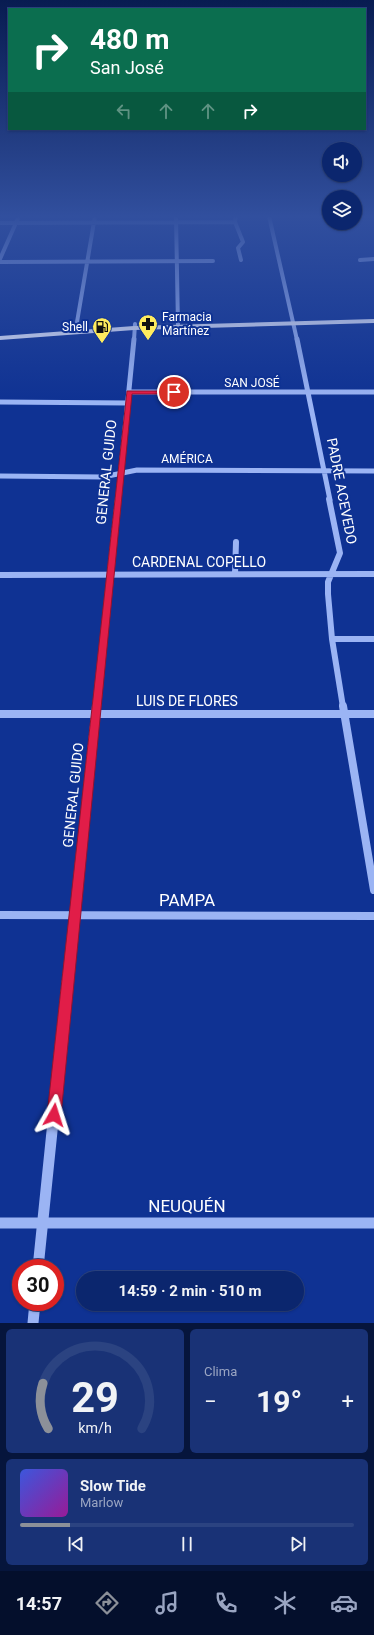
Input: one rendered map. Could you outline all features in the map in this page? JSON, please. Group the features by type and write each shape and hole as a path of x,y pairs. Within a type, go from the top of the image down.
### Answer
{"main road":[{"path":"293,322 374,318"},
{"path":"0,333 177,324 374,321"},
{"path":"0,338 134,326"}],"street":[{"path":"76,328 84,278"},
{"path":"177,278 177,324"},
{"name":"PADRE ACEVEDO","path":"283,278 309,393 340,553 328,582 332,639 374,890"},
{"name":"GENERAL GUIDO","path":"39,1259 121,472 134,326"},
{"name":"SAN JOSÉ","path":"129,392 374,392"},
{"path":"0,402 128,403"},
{"name":"AMÉRICA","path":"0,476 104,477 121,472 137,470 374,471"},
{"path":"235,574 236,542"},
{"name":"CARDENAL COPELLO","path":"0,574 374,574"},
{"path":"332,639 374,640"},
{"name":"LUIS DE FLORES","path":"0,714 374,714"},
{"name":"PAMPA","path":"0,915 374,916"},
{"name":"NEUQUÉN","path":"0,1223 374,1223"},
{"path":"33,1323 34,1311"}],"place":[{"name":"Farmacia Martínez","path":"148,341"},
{"name":"Shell","path":"102,344"}],"route":[{"path":"54,1115 129,392 174,392"}]}
